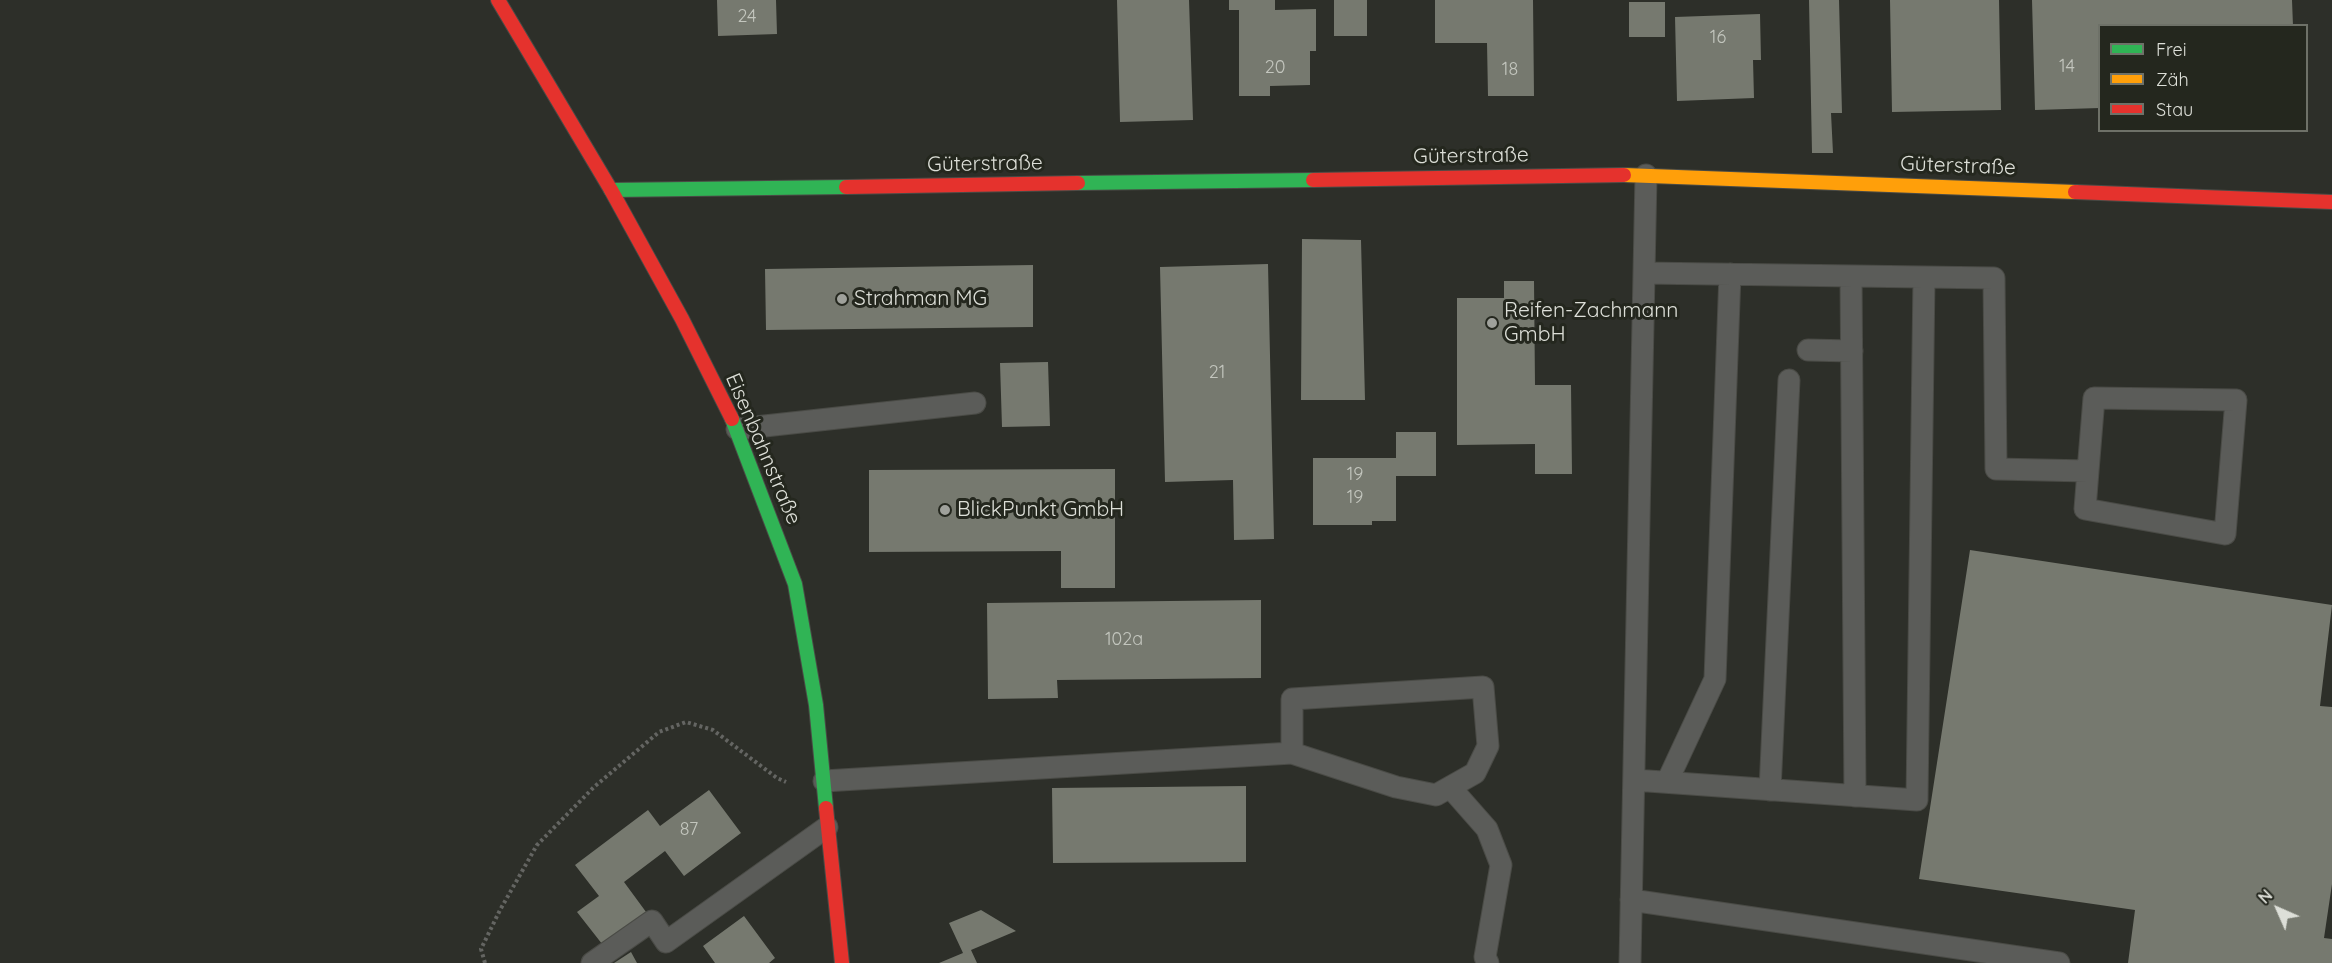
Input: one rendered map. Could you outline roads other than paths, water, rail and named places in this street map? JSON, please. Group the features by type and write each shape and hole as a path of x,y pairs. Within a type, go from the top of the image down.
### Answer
{"street":[{"name":"Eisenbahnstraße","path":"498,0 611,190 682,319 737,429 795,584 816,705 842,963"},
{"name":"Güterstraße","path":"611,190 1646,175 2332,202"}],"lane":[{"path":"1630,963 1646,175"},
{"path":"1644,273 1994,278 1996,469 2088,471"},
{"path":"1667,782 1715,679 1731,274"},
{"path":"1851,276 1855,796"},
{"path":"1634,780 1917,800 1924,277"},
{"path":"1808,350 1852,351"},
{"path":"1770,790 1789,380"},
{"path":"2094,398 2236,400 2224,534 2085,509 2088,471 2094,398"},
{"path":"737,429 975,403"},
{"path":"824,791 1292,753 1396,787 1436,795 1475,773 1488,746 1483,687 1293,699 1292,753"},
{"path":"1450,787 1486,829 1501,865 1481,961"},
{"path":"592,963 652,921 666,942 827,827"},
{"path":"1631,900 2059,963"}],"place":[{"name":"Strahman MG","path":"842,299"},
{"name":"Reifen-Zachmann GmbH","path":"1492,323"},
{"name":"BlickPunkt GmbH","path":"945,510"}]}
